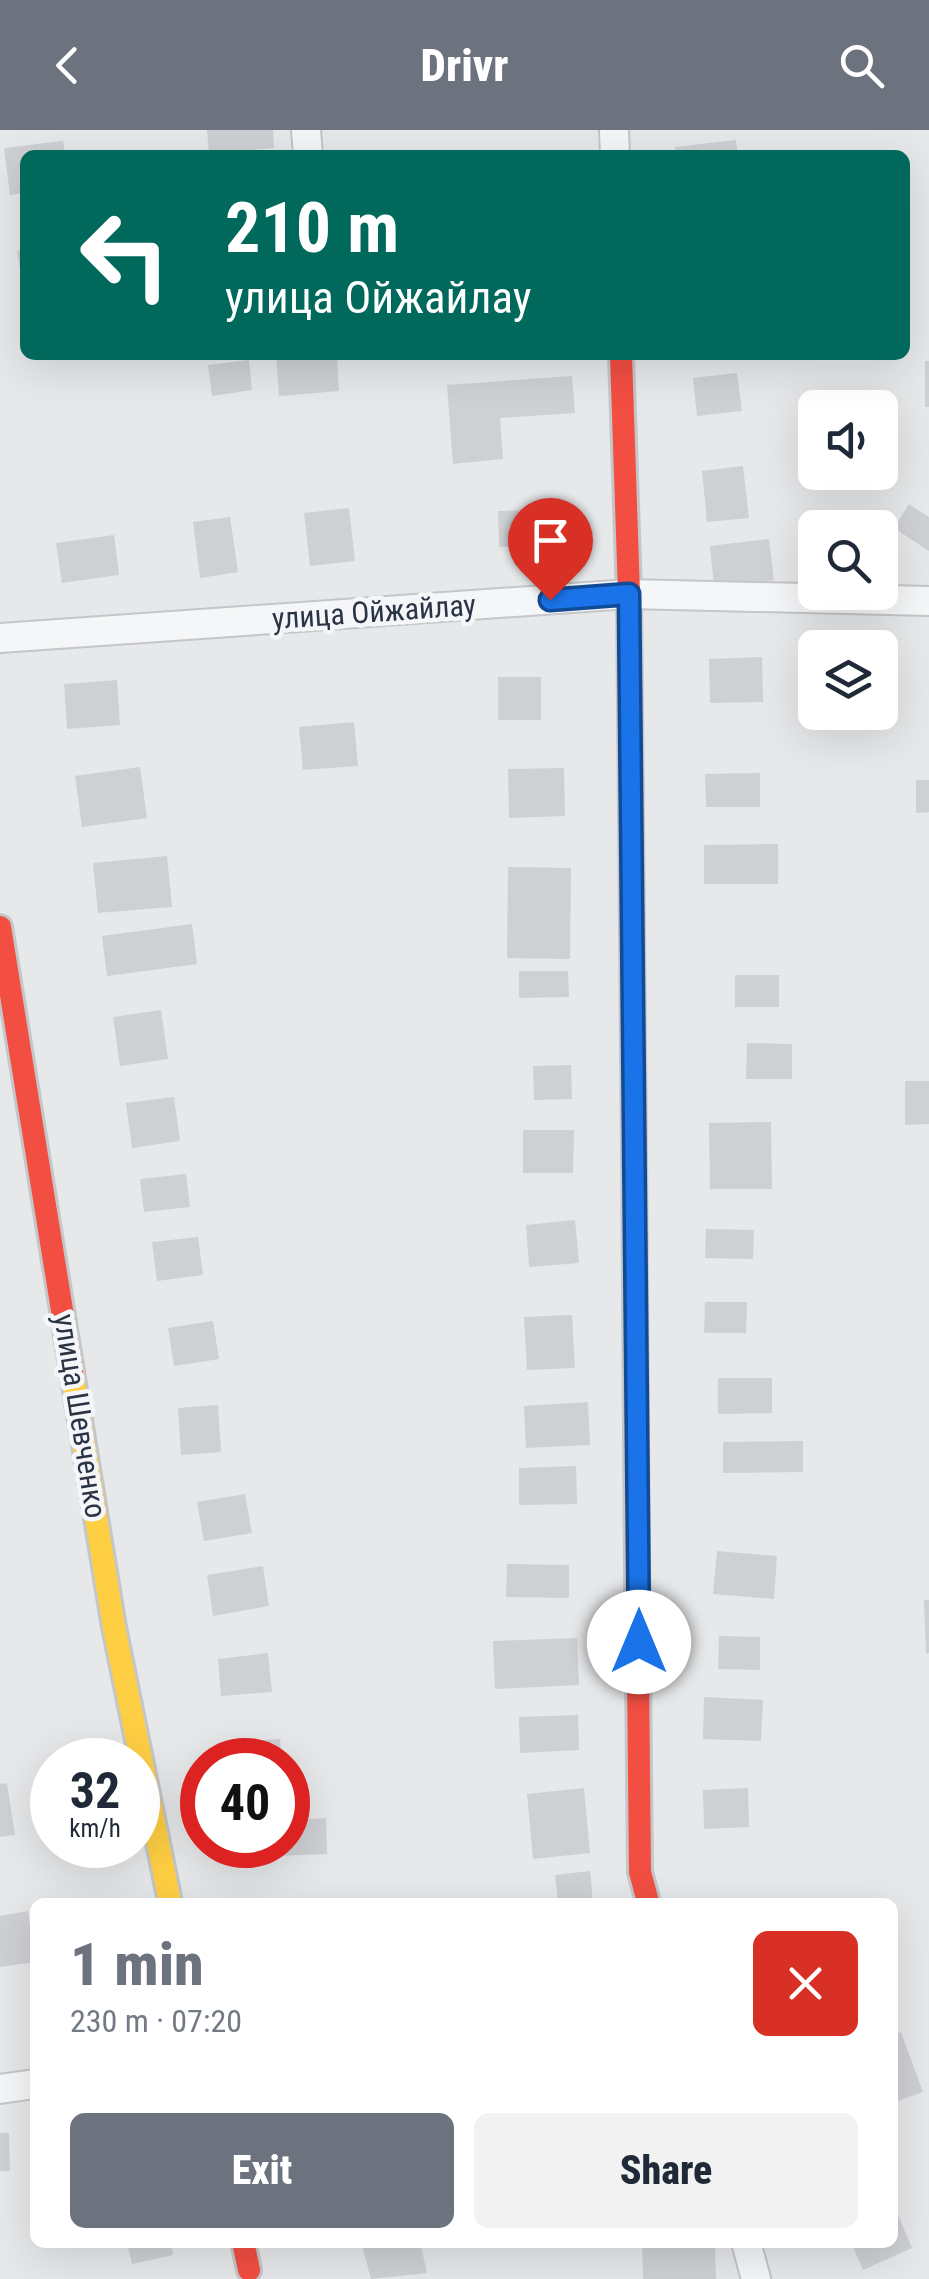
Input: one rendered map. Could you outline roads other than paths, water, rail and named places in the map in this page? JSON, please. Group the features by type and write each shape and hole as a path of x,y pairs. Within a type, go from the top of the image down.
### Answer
{"street":[{"path":"621,360 629,594 640,1872 647,1898"},
{"name":"улица Ойжайлау","path":"0,638 629,594 929,601"},
{"name":"улица Шевченко","path":"0,927 114,1628 169,1898"},
{"path":"0,2089 30,2085"},
{"path":"245,2248 252,2276"},
{"path":"748,2248 756,2279"}]}
